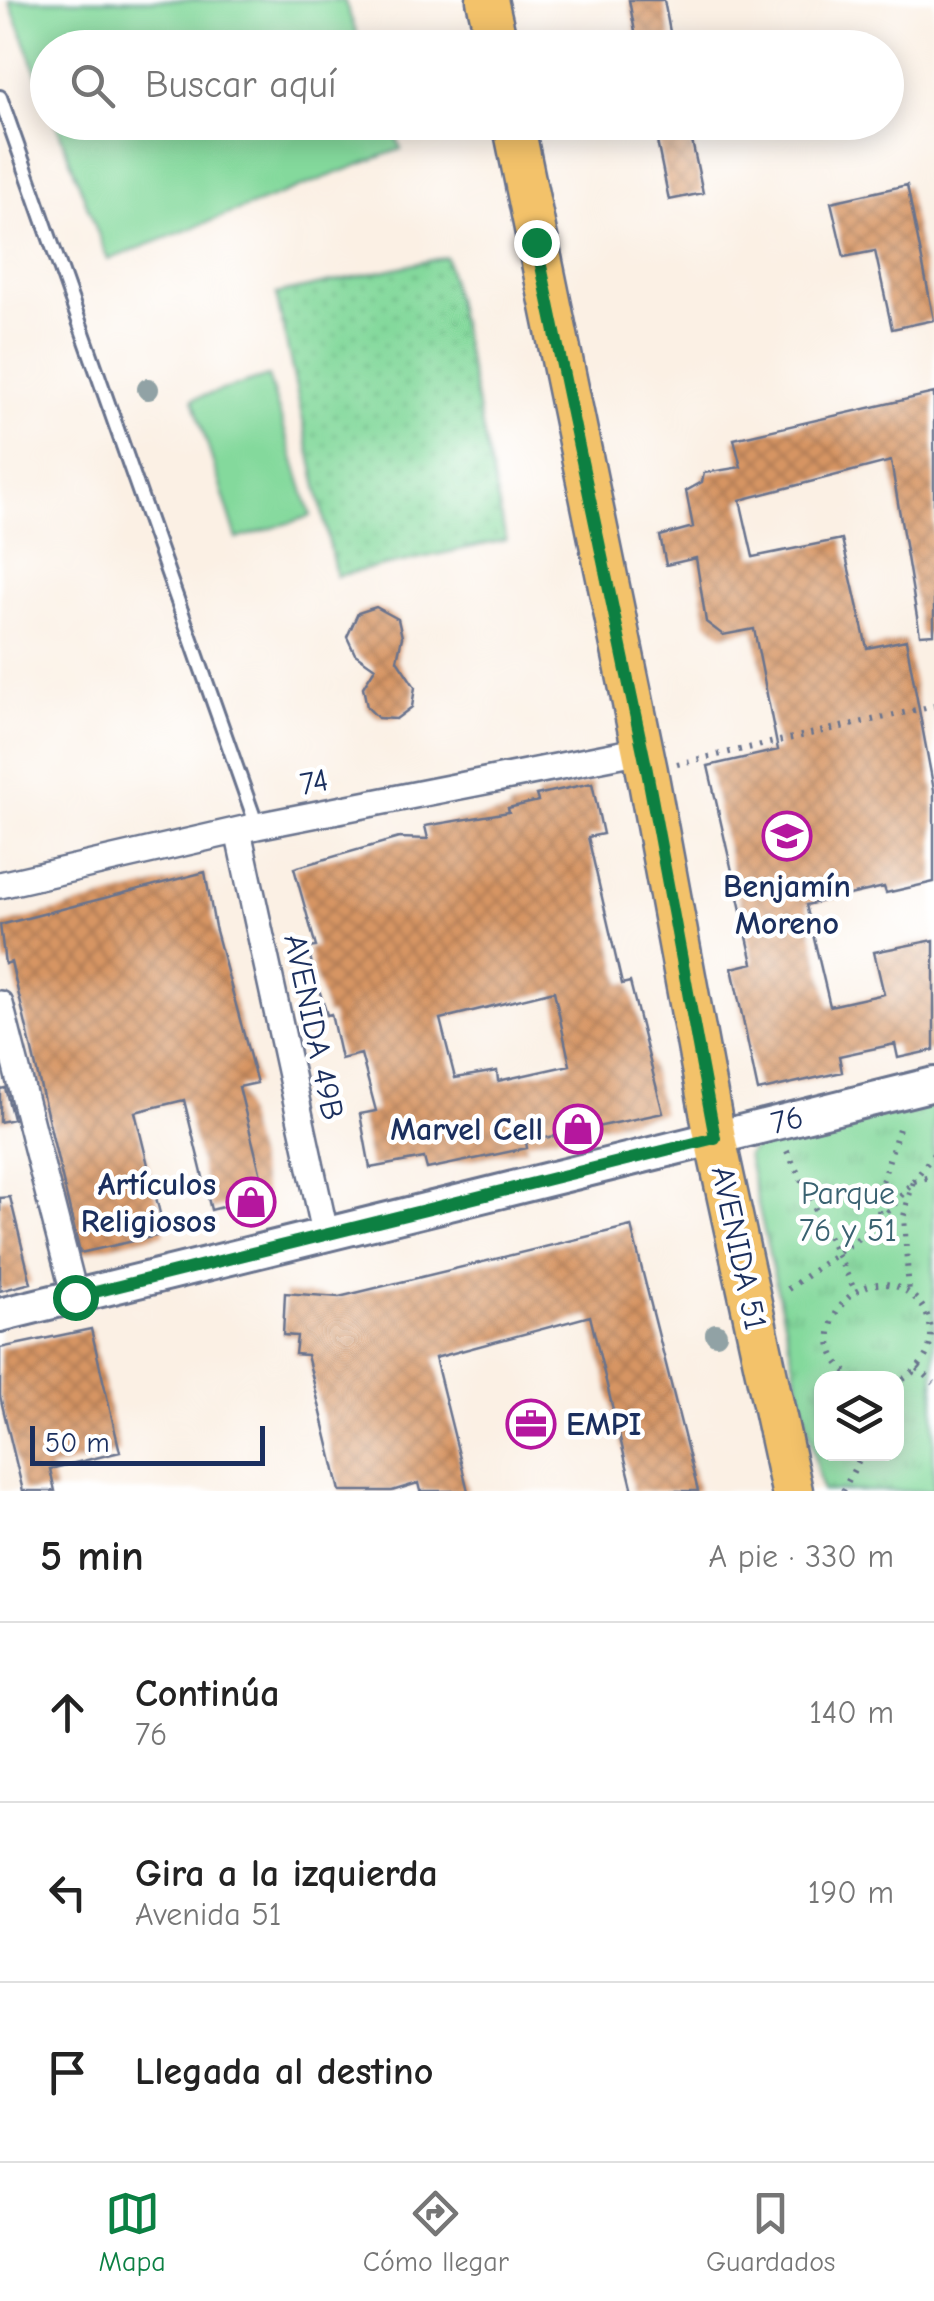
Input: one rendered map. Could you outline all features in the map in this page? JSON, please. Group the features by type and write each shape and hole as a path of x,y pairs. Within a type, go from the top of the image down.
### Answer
{"main road":[{"path":"486,0 494,30"},
{"name":"AVENIDA 51","path":"517,140 644,760 715,1138 792,1491"}],"street":[{"name":"74","path":"0,885 248,829 644,760"},
{"name":"AVENIDA 49B","path":"248,829 326,1237"},
{"path":"0,1004 75,1297"},
{"name":"76","path":"0,1315 934,1084"}],"lane":[{"path":"0,96 248,829"}],"path":[{"path":"644,760 934,706"},
{"path":"878,1224 882,1182 900,1126"},
{"path":"787,1150 856,1290"},
{"path":"788,1289 878,1224 934,1154"},
{"path":"913,1181 934,1176"},
{"path":"909,1293 904,1216 913,1181"},
{"path":"848,1371 834,1358 829,1342 836,1309 856,1290 878,1284 909,1293 921,1304 931,1335 918,1368 904,1377"},
{"path":"918,1368 934,1383"},
{"path":"843,1491 858,1461"}],"green space":[{"path":"9,0 344,0 355,30 30,30 30,55"},
{"path":"62,140 398,140 401,149 108,260"},
{"path":"446,257 506,540 336,576 276,294"},
{"path":"268,376 311,516 237,539 193,399"},
{"name":"Parque 76 y 51","path":"934,1100 934,1491 822,1491 815,1461 904,1461 904,1371 814,1371 814,1455 747,1155 757,1145"}],"building":[{"path":"629,0 664,0 670,30 635,30"},
{"path":"657,140 692,140 703,193 669,200"},
{"path":"907,185 934,320 892,329 875,251 844,257 831,202"},
{"path":"934,393 934,634 920,635 891,461 740,500 753,557 842,539 867,648 906,640 934,790 934,882 886,893 884,887 806,905 830,1006 884,994 874,952 934,940 934,1050 898,1058 895,1044 839,1056 842,1072 758,1091 732,968 753,963 708,766 778,750 754,629 723,635 706,622 696,558 666,565 660,536 693,527 686,491 702,482 704,473 741,467 734,439"},
{"path":"376,607 398,619 402,637 397,660 415,687 412,707 396,719 378,718 367,707 363,687 375,668 355,654 347,637 358,613"},
{"path":"592,783 603,834 588,837 622,984 630,982 663,1113 526,1142 527,1148 427,1169 424,1158 370,1168 360,1114 376,1111 361,1054 341,1059 331,1014 327,1015 315,977 308,948 316,947 294,868 399,838 428,839 425,826 509,812 508,808 538,801 536,795","holes":["554,991 570,1065 498,1081 497,1071 455,1078 440,1019"]},
{"path":"205,872 215,927 257,1083 239,1087 266,1196 211,1210 184,1100 135,1112 165,1234 80,1253 11,962 5,964 0,925"},
{"path":"5,1088 13,1119 0,1122 0,1089"},
{"path":"10,1197 31,1283 0,1291 0,1198"},
{"path":"631,1226 698,1491 633,1491 590,1316 435,1358 468,1491 420,1491 418,1483 392,1491 340,1491 307,1355 295,1354 297,1336 283,1335 285,1293 339,1297"},
{"path":"91,1329 120,1452 50,1469 55,1491 23,1491 0,1396 0,1348"}],"place":[{"name":"Benjamín Moreno","path":"787,836"},
{"name":"Marvel Cell","path":"578,1129"},
{"name":"Artículos Religiosos","path":"251,1202"},
{"name":"EMPI","path":"531,1424"}],"route":[{"path":"75,1297 715,1138 647,771 536,242"}]}
